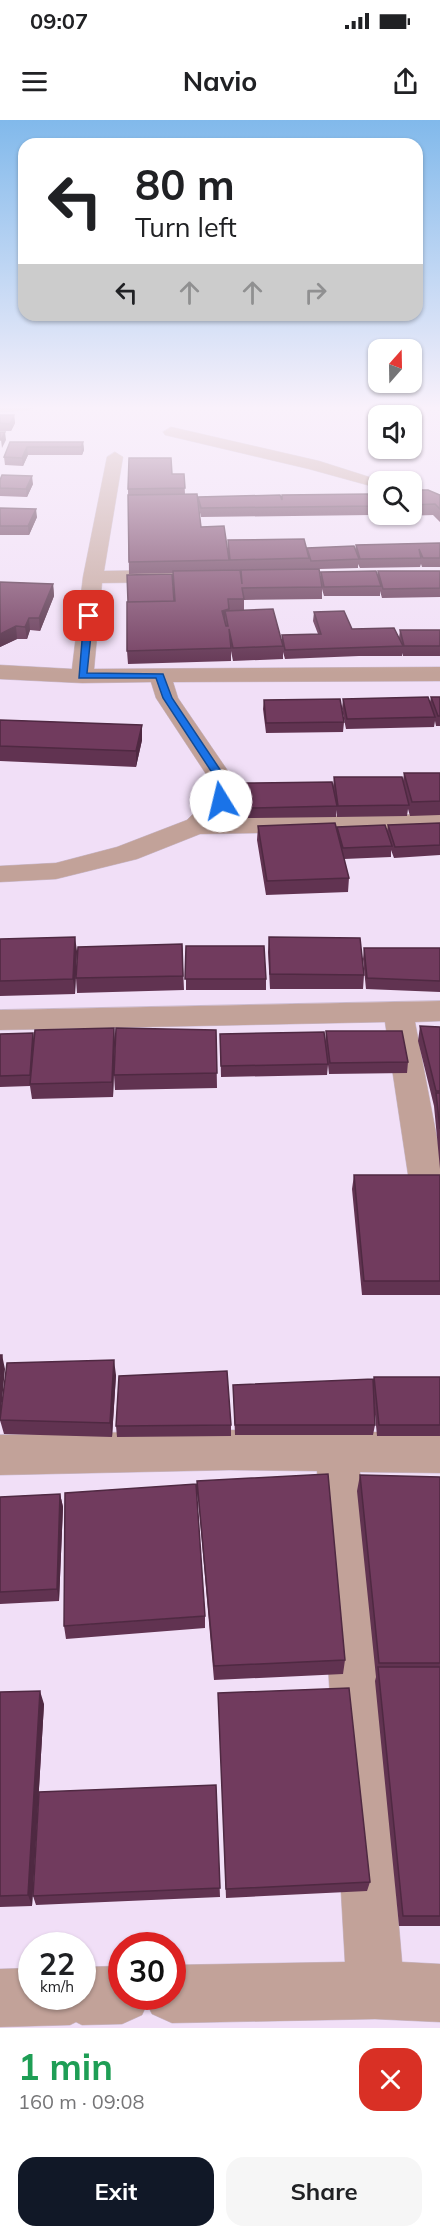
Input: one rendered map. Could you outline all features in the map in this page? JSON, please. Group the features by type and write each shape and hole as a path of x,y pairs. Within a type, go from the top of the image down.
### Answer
{"street":[{"path":"82,676 93,577 109,495"},
{"path":"93,577 189,576"},
{"path":"0,672 82,676 440,674"},
{"path":"160,676 167,698 218,774 221,801 196,826"},
{"path":"0,873 57,871 127,853 196,826 440,822"},
{"path":"0,1020 440,1011"},
{"path":"398,1012 427,1181 440,1181"},
{"path":"0,1455 229,1450 440,1453"},
{"path":"337,1451 375,1990"},
{"path":"186,1994 375,1990 440,1993"},
{"path":"0,1998 18,1997"}],"building":[{"path":"128,495 197,495 201,527 224,526 229,560 129,562"},
{"path":"280,495 282,500 282,495 368,495 368,506 201,508 198,497"},
{"path":"422,495 440,495 440,509 435,504 422,505"},
{"path":"0,508 36,509 28,526 0,526"},
{"path":"304,539 309,558 230,560 228,540"},
{"path":"440,543 440,558 423,558 419,549 421,558 360,559 356,545"},
{"path":"354,546 359,559 311,561 307,548"},
{"path":"319,569 322,587 242,588 244,599 228,599 229,609 222,611 226,626 228,626 225,611 273,609 283,646 233,648 229,629 231,648 127,651 127,602 175,601 173,571 240,570 242,584 241,570"},
{"path":"376,571 381,586 324,587 321,572"},
{"path":"378,571 440,571 440,588 383,589"},
{"path":"172,574 174,601 128,602 127,575"},
{"path":"0,582 53,584 39,618 29,618 25,627 16,626 0,634"},
{"path":"344,611 352,629 394,628 403,646 285,650 282,635 321,634 314,612"},
{"path":"400,630 440,630 440,646 404,646"},
{"path":"428,697 435,717 347,719 343,699"},
{"path":"431,697 440,697 440,716 438,716"},
{"path":"340,699 344,722 266,723 264,700"},
{"path":"0,720 142,725 136,751 0,746"},
{"path":"404,773 440,773 440,801 412,802"},
{"path":"334,777 402,777 409,805 338,806"},
{"path":"332,782 337,806 249,808 246,783"},
{"path":"335,823 349,878 267,881 258,826"},
{"path":"440,823 440,845 395,847 388,825"},
{"path":"385,825 392,846 343,848 337,827"},
{"path":"75,937 73,979 0,981 0,939"},
{"path":"269,937 360,938 364,975 270,974"},
{"path":"182,944 183,976 76,978 78,947"},
{"path":"186,946 264,946 266,979 185,979"},
{"path":"364,948 440,948 440,981 367,978"},
{"path":"420,1026 440,1027 440,1091 436,1091"},
{"path":"114,1028 112,1082 30,1084 35,1030"},
{"path":"116,1028 216,1030 217,1073 114,1075"},
{"path":"326,1031 402,1031 408,1062 330,1063"},
{"path":"324,1032 328,1064 221,1066 220,1034"},
{"path":"33,1033 30,1075 0,1076 0,1034"},
{"path":"436,1093 440,1093 440,1129"},
{"path":"354,1175 440,1175 440,1281 364,1281"},
{"path":"114,1360 110,1423 0,1420 7,1363"},
{"path":"227,1371 231,1425 116,1426 119,1376"},
{"path":"374,1377 440,1377 440,1425 379,1425"},
{"path":"373,1379 375,1425 235,1425 233,1385"},
{"path":"328,1474 345,1660 214,1666 197,1481"},
{"path":"360,1475 440,1477 440,1663 379,1663"},
{"path":"196,1484 205,1616 64,1626 65,1493"},
{"path":"60,1494 57,1589 0,1592 0,1497"},
{"path":"378,1667 440,1667 440,1916 403,1916"},
{"path":"349,1688 370,1882 226,1889 218,1693"},
{"path":"40,1691 28,1895 0,1896 0,1692"},
{"path":"216,1785 220,1888 33,1896 39,1792"}],"route":[{"path":"89,616 82,676 160,676 167,698 218,774 221,801"}]}
